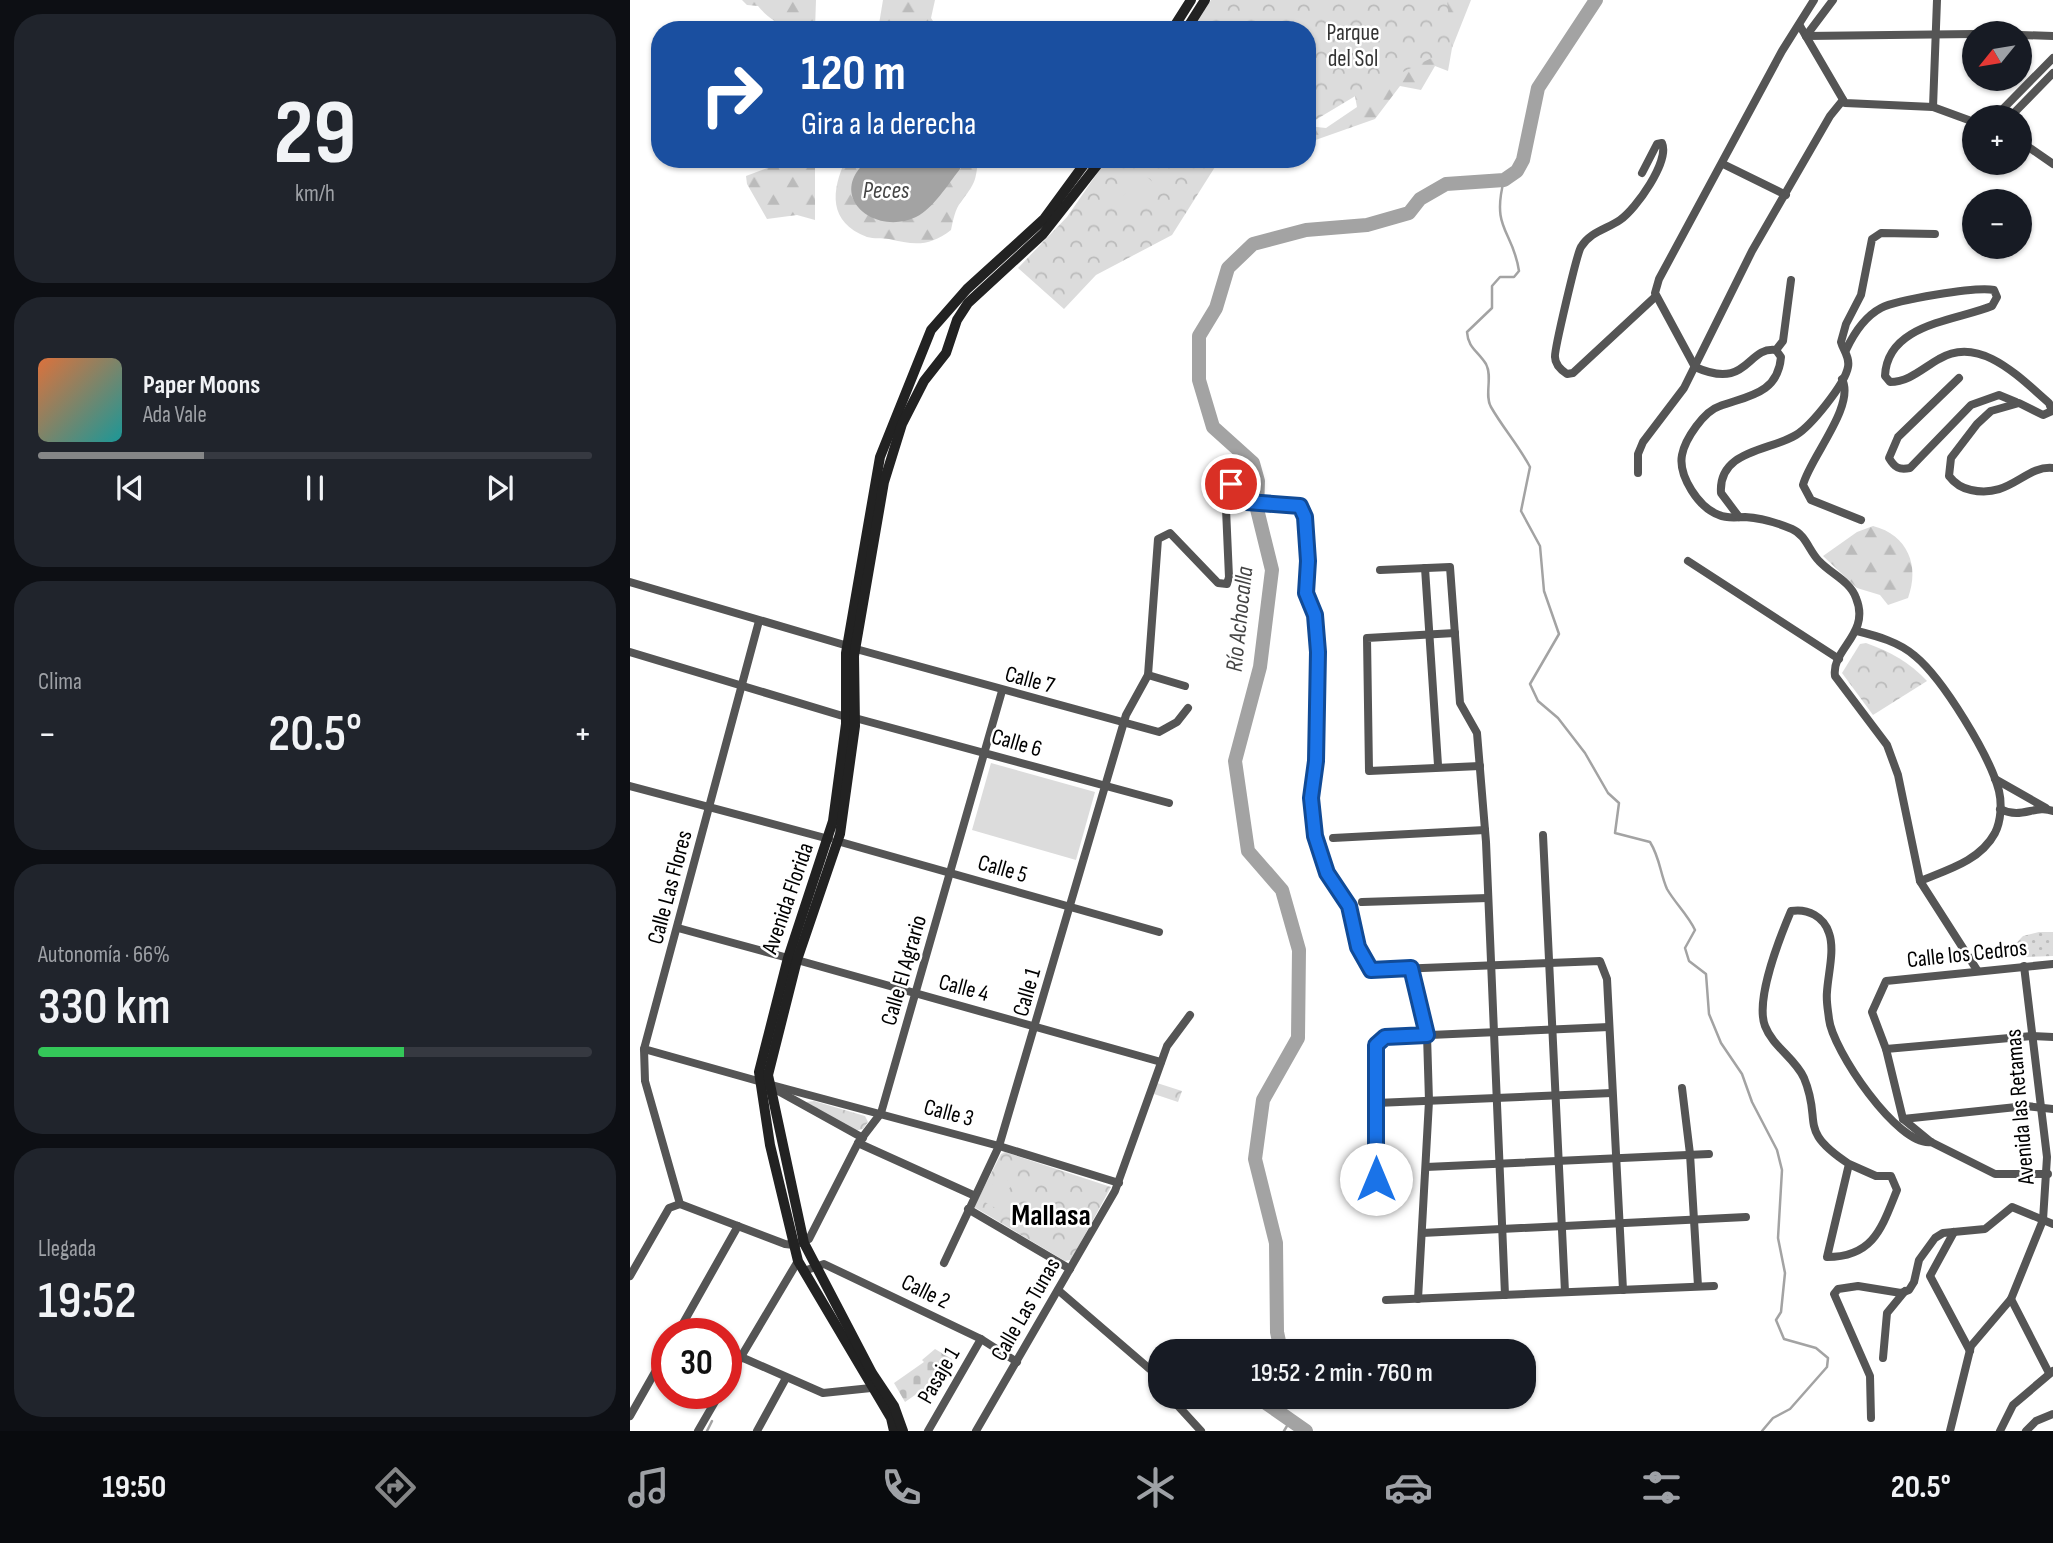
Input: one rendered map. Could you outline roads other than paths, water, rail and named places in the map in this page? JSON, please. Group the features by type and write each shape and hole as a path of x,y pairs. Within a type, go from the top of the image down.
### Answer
{"main road":[{"path":"1178,21 1191,0"},
{"path":"1192,21 1205,0"},
{"name":"Avenida Florida","path":"894,1431 875,1385 799,1244 763,1082 793,959 833,840 850,717 852,648 876,475 921,358 926,338 967,289 1044,219 1081,168"},
{"name":"Avenida Florida","path":"852,648 888,464 915,396 946,353 968,303 1043,233 1095,168"},
{"path":"938,325 953,333"},
{"path":"921,358 928,365 937,366"},
{"name":"Avenida Florida","path":"798,1261 799,1244"},
{"path":"798,1261 809,1265"},
{"name":"Avenida Florida","path":"875,1385 894,1406 903,1431"}],"street":[{"path":"1642,173 1657,144 1662,143 1664,148 1661,163 1634,207 1621,219 1589,237 1576,256 1555,348 1558,366 1567,374 1573,373 1655,297 1660,279 1783,51 1814,0"},
{"path":"1806,36 1833,0"},
{"path":"1933,107 1937,0"},
{"path":"1800,26 1843,100 1850,106 1933,107 1962,118"},
{"path":"1806,36 1962,34"},
{"path":"2032,35 2053,36"},
{"path":"2007,105 2053,58"},
{"path":"2022,105 2053,73"},
{"path":"1638,473 1638,454 1643,442 1684,388 1752,251 1830,117 1843,100"},
{"path":"2032,149 2053,164"},
{"path":"1723,164 1786,195"},
{"path":"1739,517 1721,493 1725,473 1747,452 1796,435 1812,423 1848,367 1846,350 1841,342 1861,295 1871,239 1881,233 1935,234"},
{"path":"1655,297 1695,367 1707,372 1729,375 1764,352 1776,350 1783,341 1791,280"},
{"path":"1846,350 1863,322 1880,309 1922,298 1991,289 1997,297 1992,306 1946,318 1900,342 1890,354 1884,373 1886,379 1892,383 1902,381 1949,354 1983,355 2000,363 2049,403 2053,412 2043,415 1999,396 1971,405 1910,467 1901,470 1894,466 1889,458 1898,438 1959,379"},
{"path":"1776,350 1782,357 1781,363 1765,390 1711,411 1682,453 1684,476 1699,499 1719,516 1739,517 1792,529 1803,537 1817,559 1854,592 1859,606 1857,631 1835,666 1837,680 1877,729 1893,758 1920,881 1977,970"},
{"path":"1842,379 1844,388 1836,424 1803,485 1811,500 1861,520"},
{"path":"2019,403 1991,411 1978,424 1951,458 1949,476 1966,489 1989,493 2042,468 2053,468"},
{"path":"1185,686 1148,675 1158,538 1166,533 1174,536 1218,583 1224,586 1229,581 1226,484 1231,484 1247,502 1300,506 1305,517 1308,561 1306,593 1315,615 1318,652 1316,761 1311,798 1315,836 1327,873 1349,906 1364,961 1371,970 1601,961 1607,979 1623,1290"},
{"path":"1688,561 1839,659"},
{"path":"1380,570 1450,566 1460,704 1477,733 1485,830 1505,1295"},
{"path":"1425,568 1438,765"},
{"name":"Calle 7","path":"630,582 1002,691 1158,732 1177,722 1188,708"},
{"name":"Calle Las Flores","path":"680,1204 645,1081 644,1049 760,621"},
{"path":"1857,631 1892,642 1924,664 1965,720 1995,779 2000,810 1994,833 1982,849 1955,867 1920,881"},
{"path":"1455,634 1367,638 1369,771 1438,765 1480,766"},
{"name":"Calle 6","path":"630,652 850,717 1169,803"},
{"name":"Calle 1","path":"944,1263 973,1195 999,1146 1124,723 1148,675"},
{"name":"Calle El Agrario","path":"799,1244 881,1113 1002,691"},
{"path":"1995,779 2049,810"},
{"name":"Calle 5","path":"630,786 1159,932"},
{"path":"2000,810 2014,816 2049,810"},
{"path":"1333,838 1485,830"},
{"path":"1543,835 1565,1292"},
{"path":"1362,902 1488,898"},
{"path":"1849,1164 1827,1257 1846,1257 1862,1250 1886,1222 1897,1190 1891,1176 1876,1176 1827,1150 1814,1132 1805,1081 1796,1063 1765,1025 1763,1006 1777,944 1791,911 1806,911 1815,915 1828,931 1829,1018 1857,1079 1874,1102 1896,1123 1928,1143 1931,1142"},
{"name":"Calle 4","path":"678,928 1161,1062"},
{"name":"Calle los Cedros","path":"1886,1049 1872,1012 1886,981 2053,964"},
{"name":"Avenida las Retamas","path":"1950,1431 1970,1351 1985,1326 2011,1299 2043,1220 2048,1174 2024,966"},
{"path":"1411,968 1427,1035 1429,1101 1419,1299"},
{"name":"Calle Las Tunas","path":"976,1431 1119,1184 1167,1046 1190,1015"},
{"path":"1377,1204 1376,1045 1385,1037 1609,1027"},
{"path":"2048,1174 1995,1174 1931,1142 1903,1119 1886,1049 2032,1035 2053,1037"},
{"name":"Calle 3","path":"644,1049 999,1146 1119,1184"},
{"path":"763,1082 861,1141 973,1195"},
{"path":"1682,1088 1690,1154 1698,1286"},
{"path":"1376,1103 1612,1093"},
{"path":"1903,1119 2040,1106 2053,1109"},
{"path":"1426,1167 1709,1154"},
{"path":"630,1276 669,1208 680,1204 738,1226 799,1244"},
{"path":"1883,1358 1887,1312 1914,1282 1919,1260 1942,1233 1985,1229 2012,1208 2053,1224"},
{"path":"968,1209 1070,1269"},
{"path":"1422,1233 1746,1217"},
{"path":"686,1318 738,1226"},
{"path":"1954,1232 1930,1276 1970,1351"},
{"path":"742,1355 798,1261"},
{"name":"Calle 2","path":"809,1265 824,1264 981,1339 1017,1362"},
{"path":"1386,1300 1714,1286"},
{"path":"1871,1418 1870,1376 1834,1294 1838,1289 1858,1286 1901,1293 1906,1291"},
{"path":"1058,1290 1148,1368"},
{"path":"2000,1431 2013,1405 2051,1372 2011,1299"},
{"name":"Pasaje 1","path":"928,1431 981,1339"},
{"path":"742,1357 828,1394 875,1385"},
{"path":"757,1431 786,1377"},
{"path":"630,1416 651,1379"},
{"path":"698,1431 711,1409"},
{"path":"1181,1409 1201,1431"},
{"path":"2026,1431 2036,1421 2053,1414"}],"water":[{"name":"Peces","path":"861,168 960,168 935,202 923,213 900,222 871,217 860,209 853,198 851,186"}],"waterway":[{"name":"Río Achocalla","path":"1278,1339 1276,1243 1255,1159 1263,1100 1298,1038 1299,950 1282,890 1248,851 1235,761 1260,667 1272,570 1257,509 1258,481 1253,463 1213,427 1199,380 1199,336 1216,308 1228,268 1253,244 1306,230 1367,225 1409,213 1420,199 1446,184 1504,180 1517,171 1523,160 1538,88 1596,0"},
{"path":"1504,180 1501,220 1519,271 1514,277 1500,277 1492,286 1492,308 1467,332 1471,346 1488,369 1488,397 1491,407 1530,467 1521,511 1540,546 1544,591 1559,634 1530,684 1538,701 1558,718 1585,753 1608,793 1619,803 1615,833 1650,842 1667,889 1695,930 1685,948 1689,961 1706,974 1709,1014 1721,1043 1742,1074 1752,1102 1777,1150 1782,1170 1778,1238 1785,1273 1781,1312 1776,1320 1784,1339 1816,1348 1828,1358 1827,1367 1790,1409 1773,1418 1762,1431"},
{"name":"Río Achocalla","path":"1274,1409 1306,1431"},
{"path":"707,1431 712,1421"},
{"path":"1284,1431 1290,1421"}],"district":[{"name":"Mallasa","path":"1051,1215"}],"park label":[{"name":"Parque del Sol","path":"1353,45"}]}
